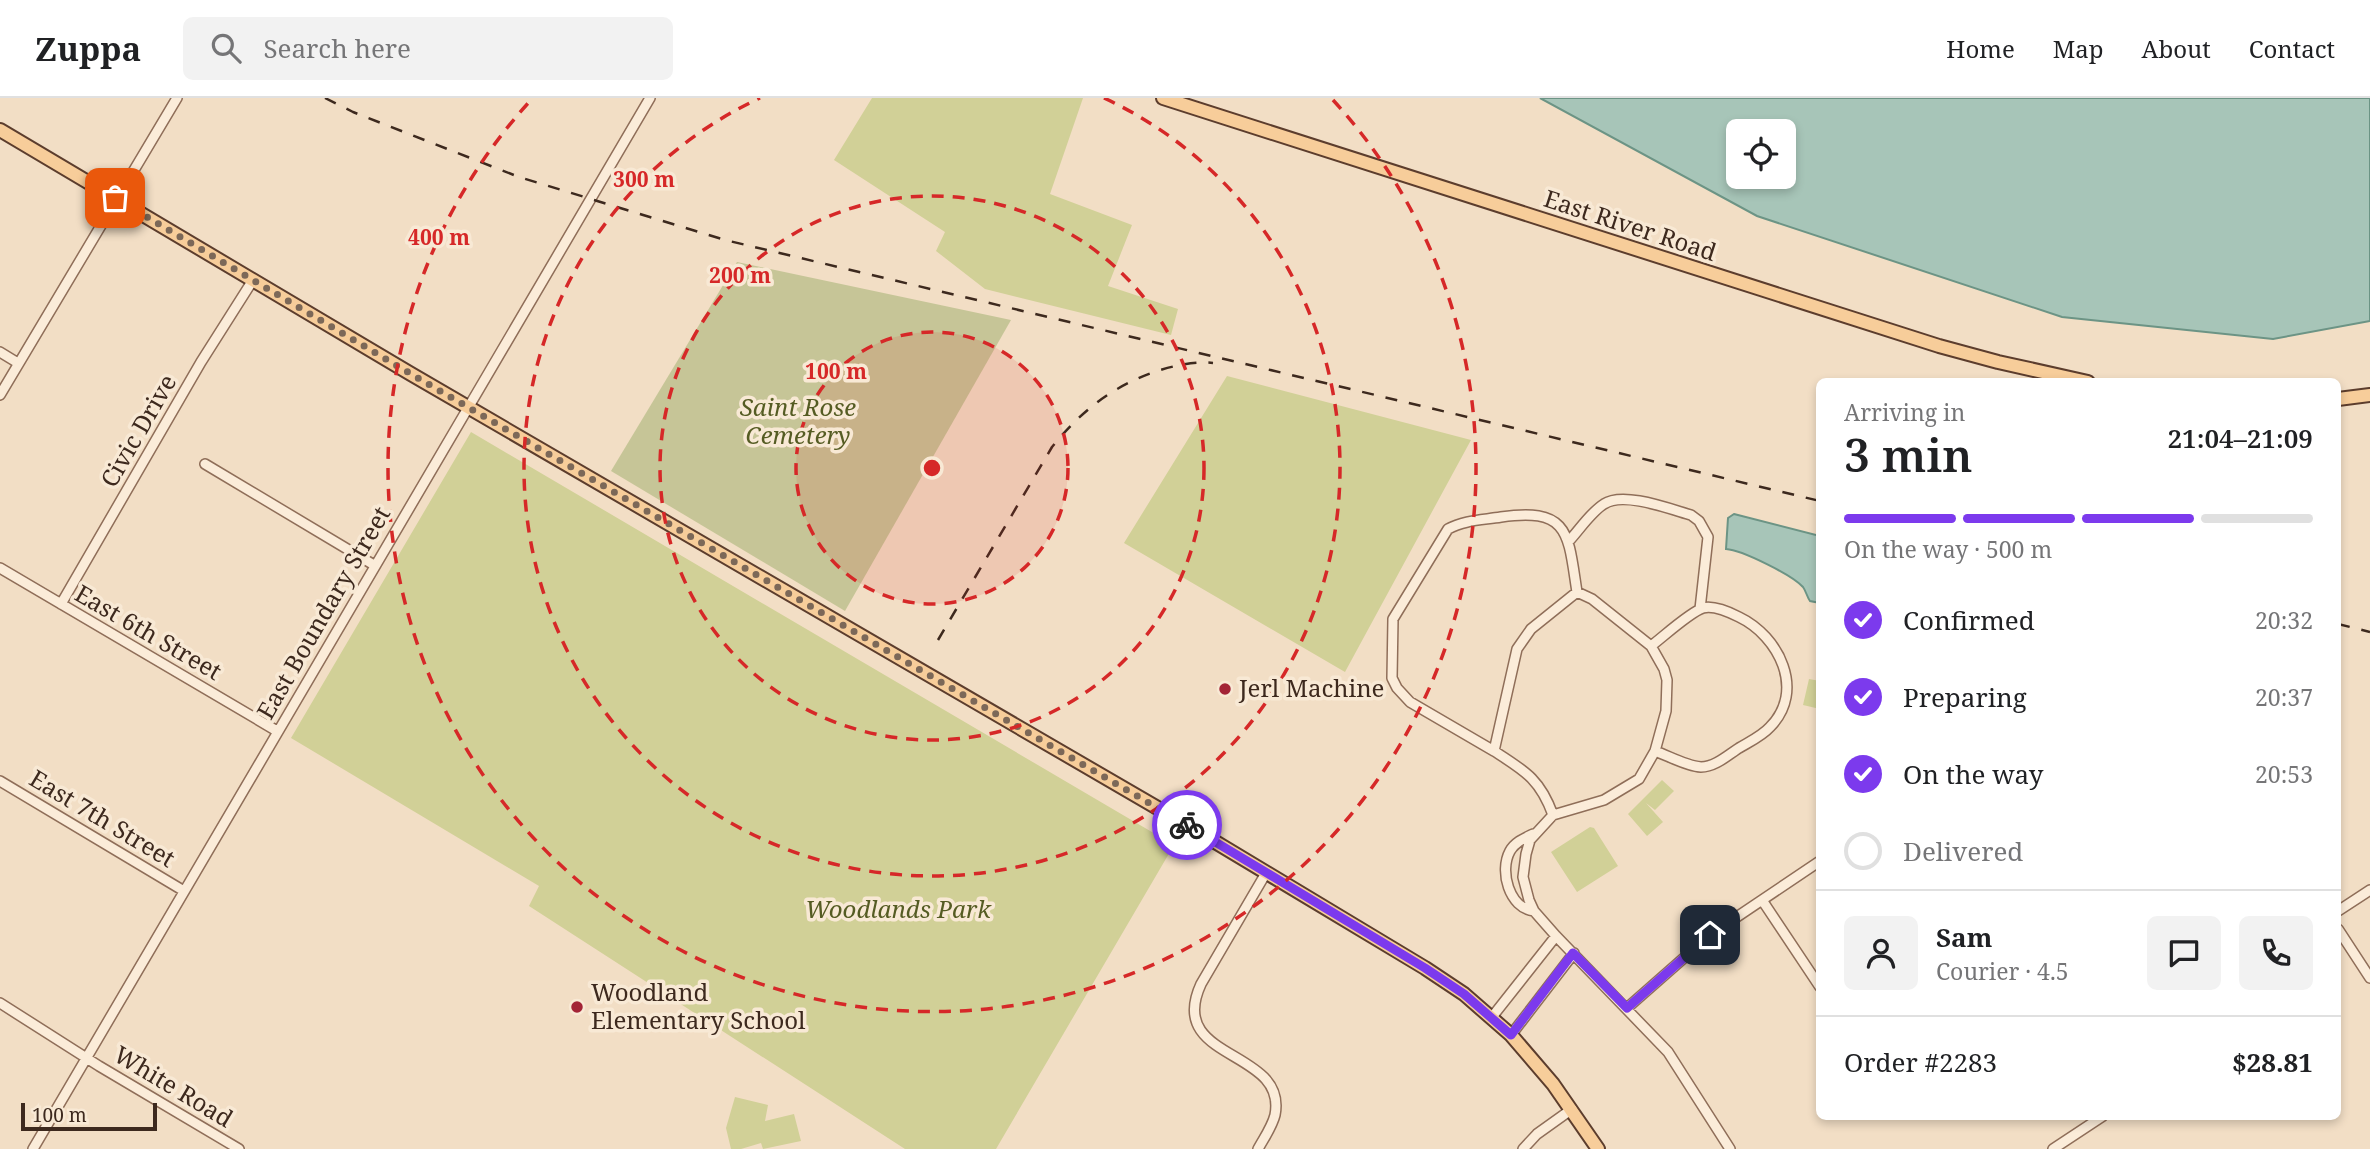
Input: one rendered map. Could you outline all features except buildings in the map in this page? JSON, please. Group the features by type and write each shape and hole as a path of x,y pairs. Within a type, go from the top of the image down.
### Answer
{"main road":[{"name":"East River Road","path":"1163,98 1939,346 2070,378"},
{"path":"0,130 1425,968 1492,1017 1511,1035 1553,1084 1598,1149"},
{"path":"2341,398 2370,395"}],"street":[{"path":"0,395 177,98"},
{"name":"East Boundary Street","path":"33,1149 650,98"},
{"name":"Civic Drive","path":"61,604 201,362 253,280"},
{"path":"0,352 18,363"},
{"path":"205,464 374,565"},
{"path":"1569,541 1602,504 1611,500 1631,500 1691,515 1699,521 1708,537 1700,609"},
{"path":"1553,815 1545,793 1526,771 1410,702 1397,688 1392,678 1393,620 1448,530 1455,526 1526,513 1545,517 1556,524 1569,541 1577,592"},
{"name":"East 6th Street","path":"0,568 277,731"},
{"path":"1577,592 1592,599 1651,646 1664,669 1668,692 1666,711 1655,751 1639,779 1604,800 1553,815 1530,840 1523,865 1526,892 1534,911 1556,936 1668,1052 1730,1149"},
{"path":"1494,751 1517,649 1531,629 1577,592"},
{"path":"1651,646 1700,609 1711,607 1745,620 1757,628 1777,649 1785,670 1786,695 1783,707 1770,729 1711,766 1694,766 1655,751"},
{"name":"East 7th Street","path":"0,781 184,891"},
{"path":"1534,911 1524,909 1513,899 1507,870 1514,845 1535,834"},
{"path":"1627,1008 1688,952 1816,865"},
{"path":"1258,1149 1274,1116 1272,1090 1265,1078 1255,1069 1211,1043 1195,1020 1194,1003 1201,984 1266,873"},
{"path":"2341,909 2370,890"},
{"path":"1762,900 1816,981"},
{"path":"2341,934 2370,978"},
{"path":"1492,1017 1556,936"},
{"path":"1511,1035 1573,953"},
{"name":"White Road","path":"0,1003 239,1149"},
{"path":"1523,1149 1537,1134 1572,1109"},
{"path":"2053,1149 2091,1120"}],"green space":[{"path":"872,98 1083,98 1050,194 1132,225 1108,286 1178,309 1171,335 985,289 936,251 945,232 834,160"},
{"name":"Saint Rose Cemetery","path":"737,262 1011,320 845,611 611,471"},
{"path":"1227,376 1471,440 1345,672 1124,543"},
{"name":"Woodlands Park","path":"471,432 1174,845 996,1149 905,1149 529,906 539,886 291,738"},
{"path":"1809,679 1816,680 1816,708 1803,705"},
{"path":"1662,780 1674,791 1655,810 1646,803 1663,822 1647,836 1628,814"},
{"path":"1590,827 1594,828 1618,866 1577,892 1551,852"},
{"path":"735,1097 768,1105 765,1121 794,1114 801,1141 763,1149 761,1143 731,1149 726,1128"}],"shaded area":[{"path":"1540,98 2370,98 2370,321 2273,339 2062,317 1757,216"},
{"path":"1734,514 1816,535 1816,602 1810,601 1803,587 1778,570 1754,558 1726,549 1728,518"}],"railway":[{"path":"325,98 353,112 519,177 725,240 1816,500"},
{"path":"938,640 1052,447 1075,421 1100,400 1143,376 1180,365 1213,363"},
{"path":"2341,625 2370,632"}],"way so far":[{"path":"115,198 411,374 1187,825"}],"place":[{"name":"Jerl Machine","path":"1225,689"},
{"name":"Woodland Elementary School","path":"577,1007"}],"route":[{"path":"1187,825 1425,968 1464,994 1511,1035 1573,953 1627,1008 1710,935"}]}
